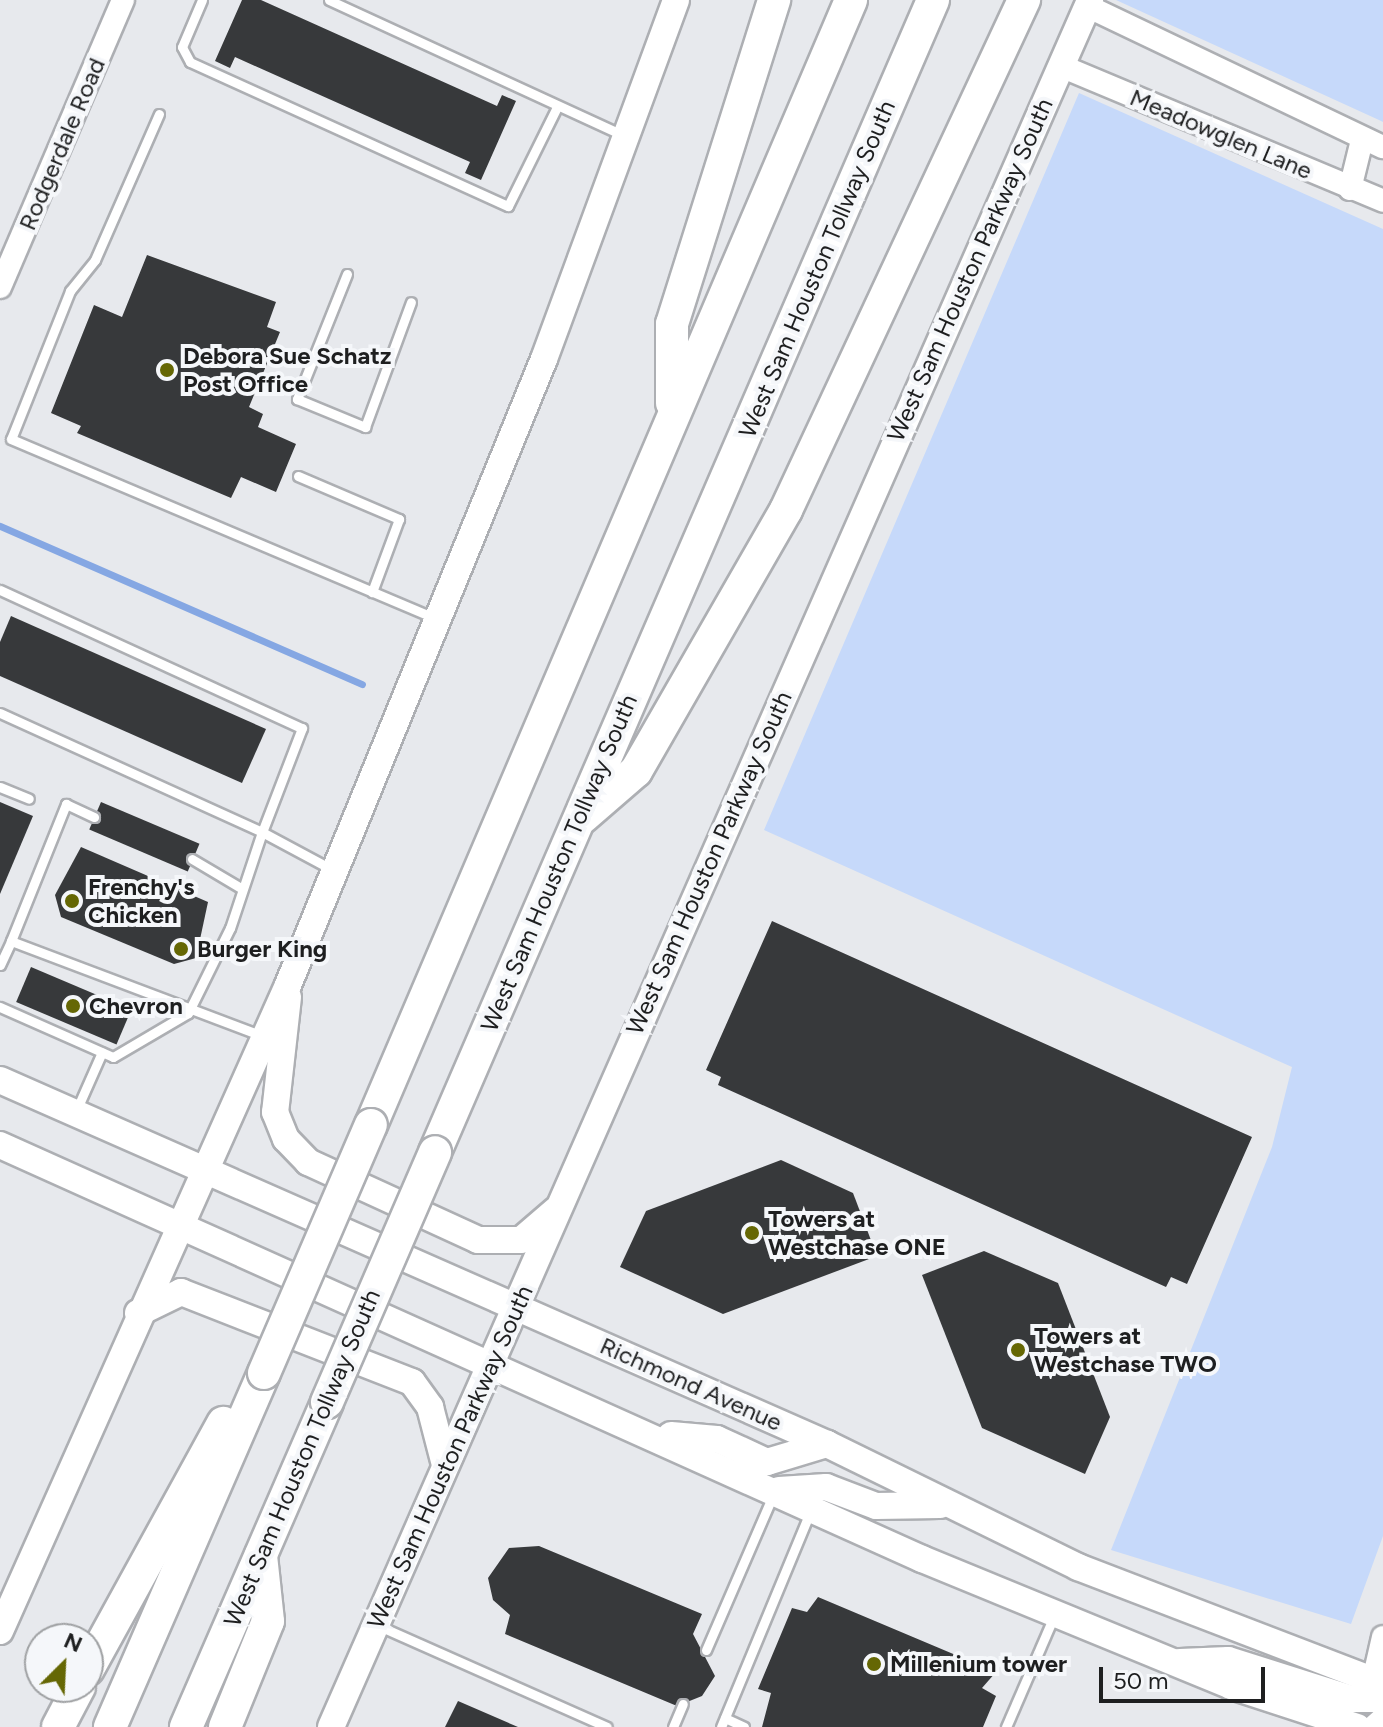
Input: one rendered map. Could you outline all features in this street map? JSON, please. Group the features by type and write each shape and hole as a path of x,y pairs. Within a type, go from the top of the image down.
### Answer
{"highway":[{"path":"672,418 672,324 774,0"},
{"path":"104,1641 259,1370 302,1285 851,0"},
{"name":"West Sam Houston Tollway South","path":"186,1727 933,0"},
{"path":"578,821 636,771 786,510 1024,0"},
{"path":"110,1727 259,1370"},
{"path":"225,1727 268,1621 260,1555"},
{"path":"58,1727 71,1703"}],"main road":[{"path":"0,1631 138,1313 288,985 439,620 676,0"},
{"name":"West Sam Houston Parkway South","path":"331,1727 445,1465 518,1308 559,1208 1089,3"},
{"path":"288,985 275,1112 286,1139 308,1162 478,1240 521,1240 559,1208"},
{"name":"Richmond Avenue","path":"0,1080 827,1444 944,1505 1078,1567 1380,1688"},
{"path":"0,1145 1055,1615 1172,1662 1357,1727"},
{"path":"138,1313 181,1292 412,1382 430,1407 445,1465"},
{"path":"650,1433 717,1439 767,1462 827,1444"},
{"path":"776,1490 826,1487 876,1506 944,1505"},
{"path":"1172,1662 1228,1660 1352,1699 1380,1688"},
{"path":"1376,1727 1383,1721"}],"street":[{"name":"Rodgerdale Road","path":"0,287 123,0"},
{"path":"1089,3 1373,144 1350,189"},
{"name":"Meadowglen Lane","path":"1061,66 1383,201"},
{"path":"1380,1688 1383,1637"}],"lane":[{"path":"202,0 182,47 190,62 508,206 557,107"},
{"path":"329,0 626,136"},
{"path":"11,439 70,291 95,260 159,114"},
{"path":"347,274 297,399 365,427 411,302"},
{"path":"0,434 439,620"},
{"path":"298,476 399,519 372,592"},
{"path":"0,590 302,728 241,888 230,928 188,1013 113,1057 0,1007"},
{"path":"0,713 262,832 334,870"},
{"path":"0,787 29,799"},
{"path":"0,965 66,804 94,817"},
{"path":"192,859 241,888"},
{"path":"11,941 188,1013 264,1037"},
{"path":"75,1112 102,1052"},
{"path":"706,1650 776,1490"},
{"path":"744,1727 723,1722 812,1507"},
{"path":"1006,1727 1055,1615"},
{"path":"376,1625 607,1727"},
{"path":"673,1727 683,1704"}],"shaded area":[{"path":"1116,0 1383,0 1383,122 1379,120"},
{"path":"1079,93 1383,229 1383,1536 1351,1624 1111,1550 1272,1147 1292,1067 764,830"}],"building":[{"path":"242,0 261,0 497,106 502,95 516,101 481,180 465,173 470,162 235,57 230,68 215,61"},
{"name":"Debora Sue Schatz Post Office","path":"147,255 276,302 267,327 280,332 249,407 263,414 258,427 296,444 276,492 241,477 231,498 77,433 81,426 51,413 94,305 122,317"},
{"path":"11,616 266,729 242,783 0,676 0,642"},
{"path":"0,802 33,816 0,894"},
{"path":"101,802 199,844 188,871 89,830"},
{"path":"81,847 208,902 196,958 174,964 61,917 55,895"},
{"path":"772,921 1252,1137 1187,1284 1171,1277 1166,1287 718,1085 721,1077 706,1070"},
{"name":"Chevron","path":"31,967 131,1010 116,1045 16,1002"},
{"name":"Towers at Westchase ONE","path":"781,1160 853,1193 877,1256 723,1314 620,1267 646,1211"},
{"name":"Towers at Westchase TWO","path":"984,1251 1058,1283 1110,1417 1085,1474 982,1428 922,1275"},
{"path":"539,1546 702,1614 693,1634 715,1676 702,1696 677,1706 505,1634 510,1615 493,1600 488,1578 509,1548"},
{"name":"Millenium tower","path":"818,1597 996,1672 982,1688 996,1696 983,1727 762,1727 771,1693 758,1689 792,1608 807,1612"},
{"path":"458,1701 518,1727 445,1727"}],"waterway":[{"path":"0,526 362,684"}],"place":[{"name":"Debora Sue Schatz Post Office","path":"167,370"},
{"name":"Frenchy's Chicken","path":"72,901"},
{"name":"Burger King","path":"181,949"},
{"name":"Chevron","path":"73,1006"},
{"name":"Towers at Westchase ONE","path":"752,1233"},
{"name":"Towers at Westchase TWO","path":"1018,1350"},
{"name":"Millenium tower","path":"874,1664"}]}
